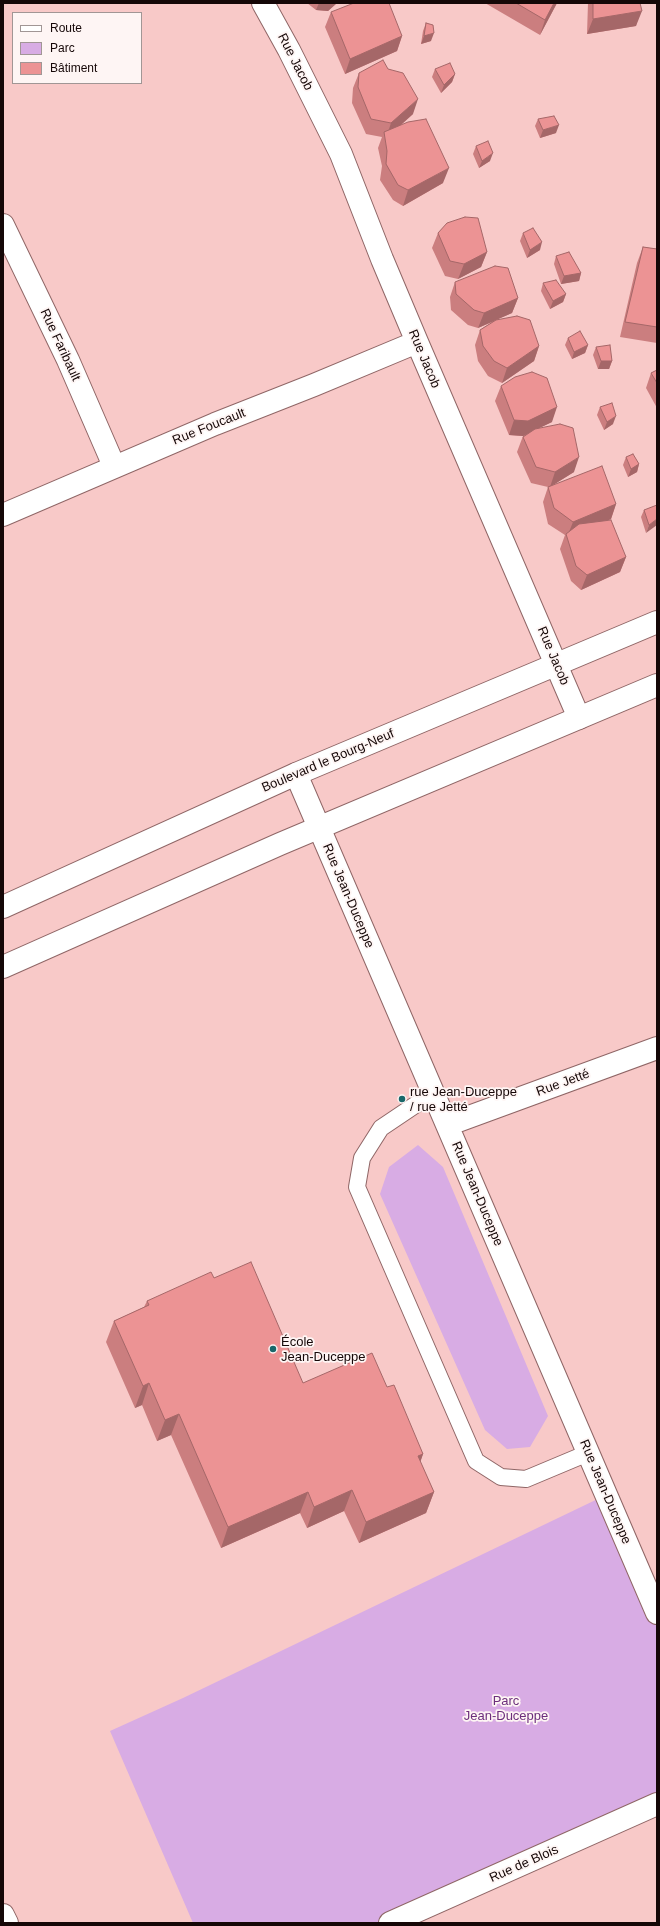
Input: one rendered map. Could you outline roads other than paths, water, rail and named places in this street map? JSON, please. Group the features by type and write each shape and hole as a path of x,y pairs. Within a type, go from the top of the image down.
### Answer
{"street":[{"name":"Rue Jacob","path":"263,3 289,50 341,154 382,259 417,342 579,718"},
{"name":"Rue Faribault","path":"3,225 68,360 114,466"},
{"name":"Rue Foucault","path":"3,515 114,466 417,342"},
{"name":"Boulevard le Bourg-Neuf","path":"3,907 296,774 556,663 657,622"},
{"path":"3,967 319,828 657,685"},
{"name":"Rue Jean-Duceppe","path":"296,774 657,1613"},
{"name":"Rue Jetté","path":"447,1125 657,1048"},
{"name":"Rue de Blois","path":"390,1923 657,1804"},
{"path":"3,1915 6,1923"}],"lane":[{"path":"433,1093 381,1128 362,1158 357,1187 476,1461 501,1477 526,1479 588,1453"}],"place":[{"name":"rue Jean-Duceppe / rue Jetté","path":"402,1099"},
{"name":"École Jean-Duceppe","path":"273,1349"}],"park label":[{"name":"Parc Jean-Duceppe","path":"506,1708"}]}
